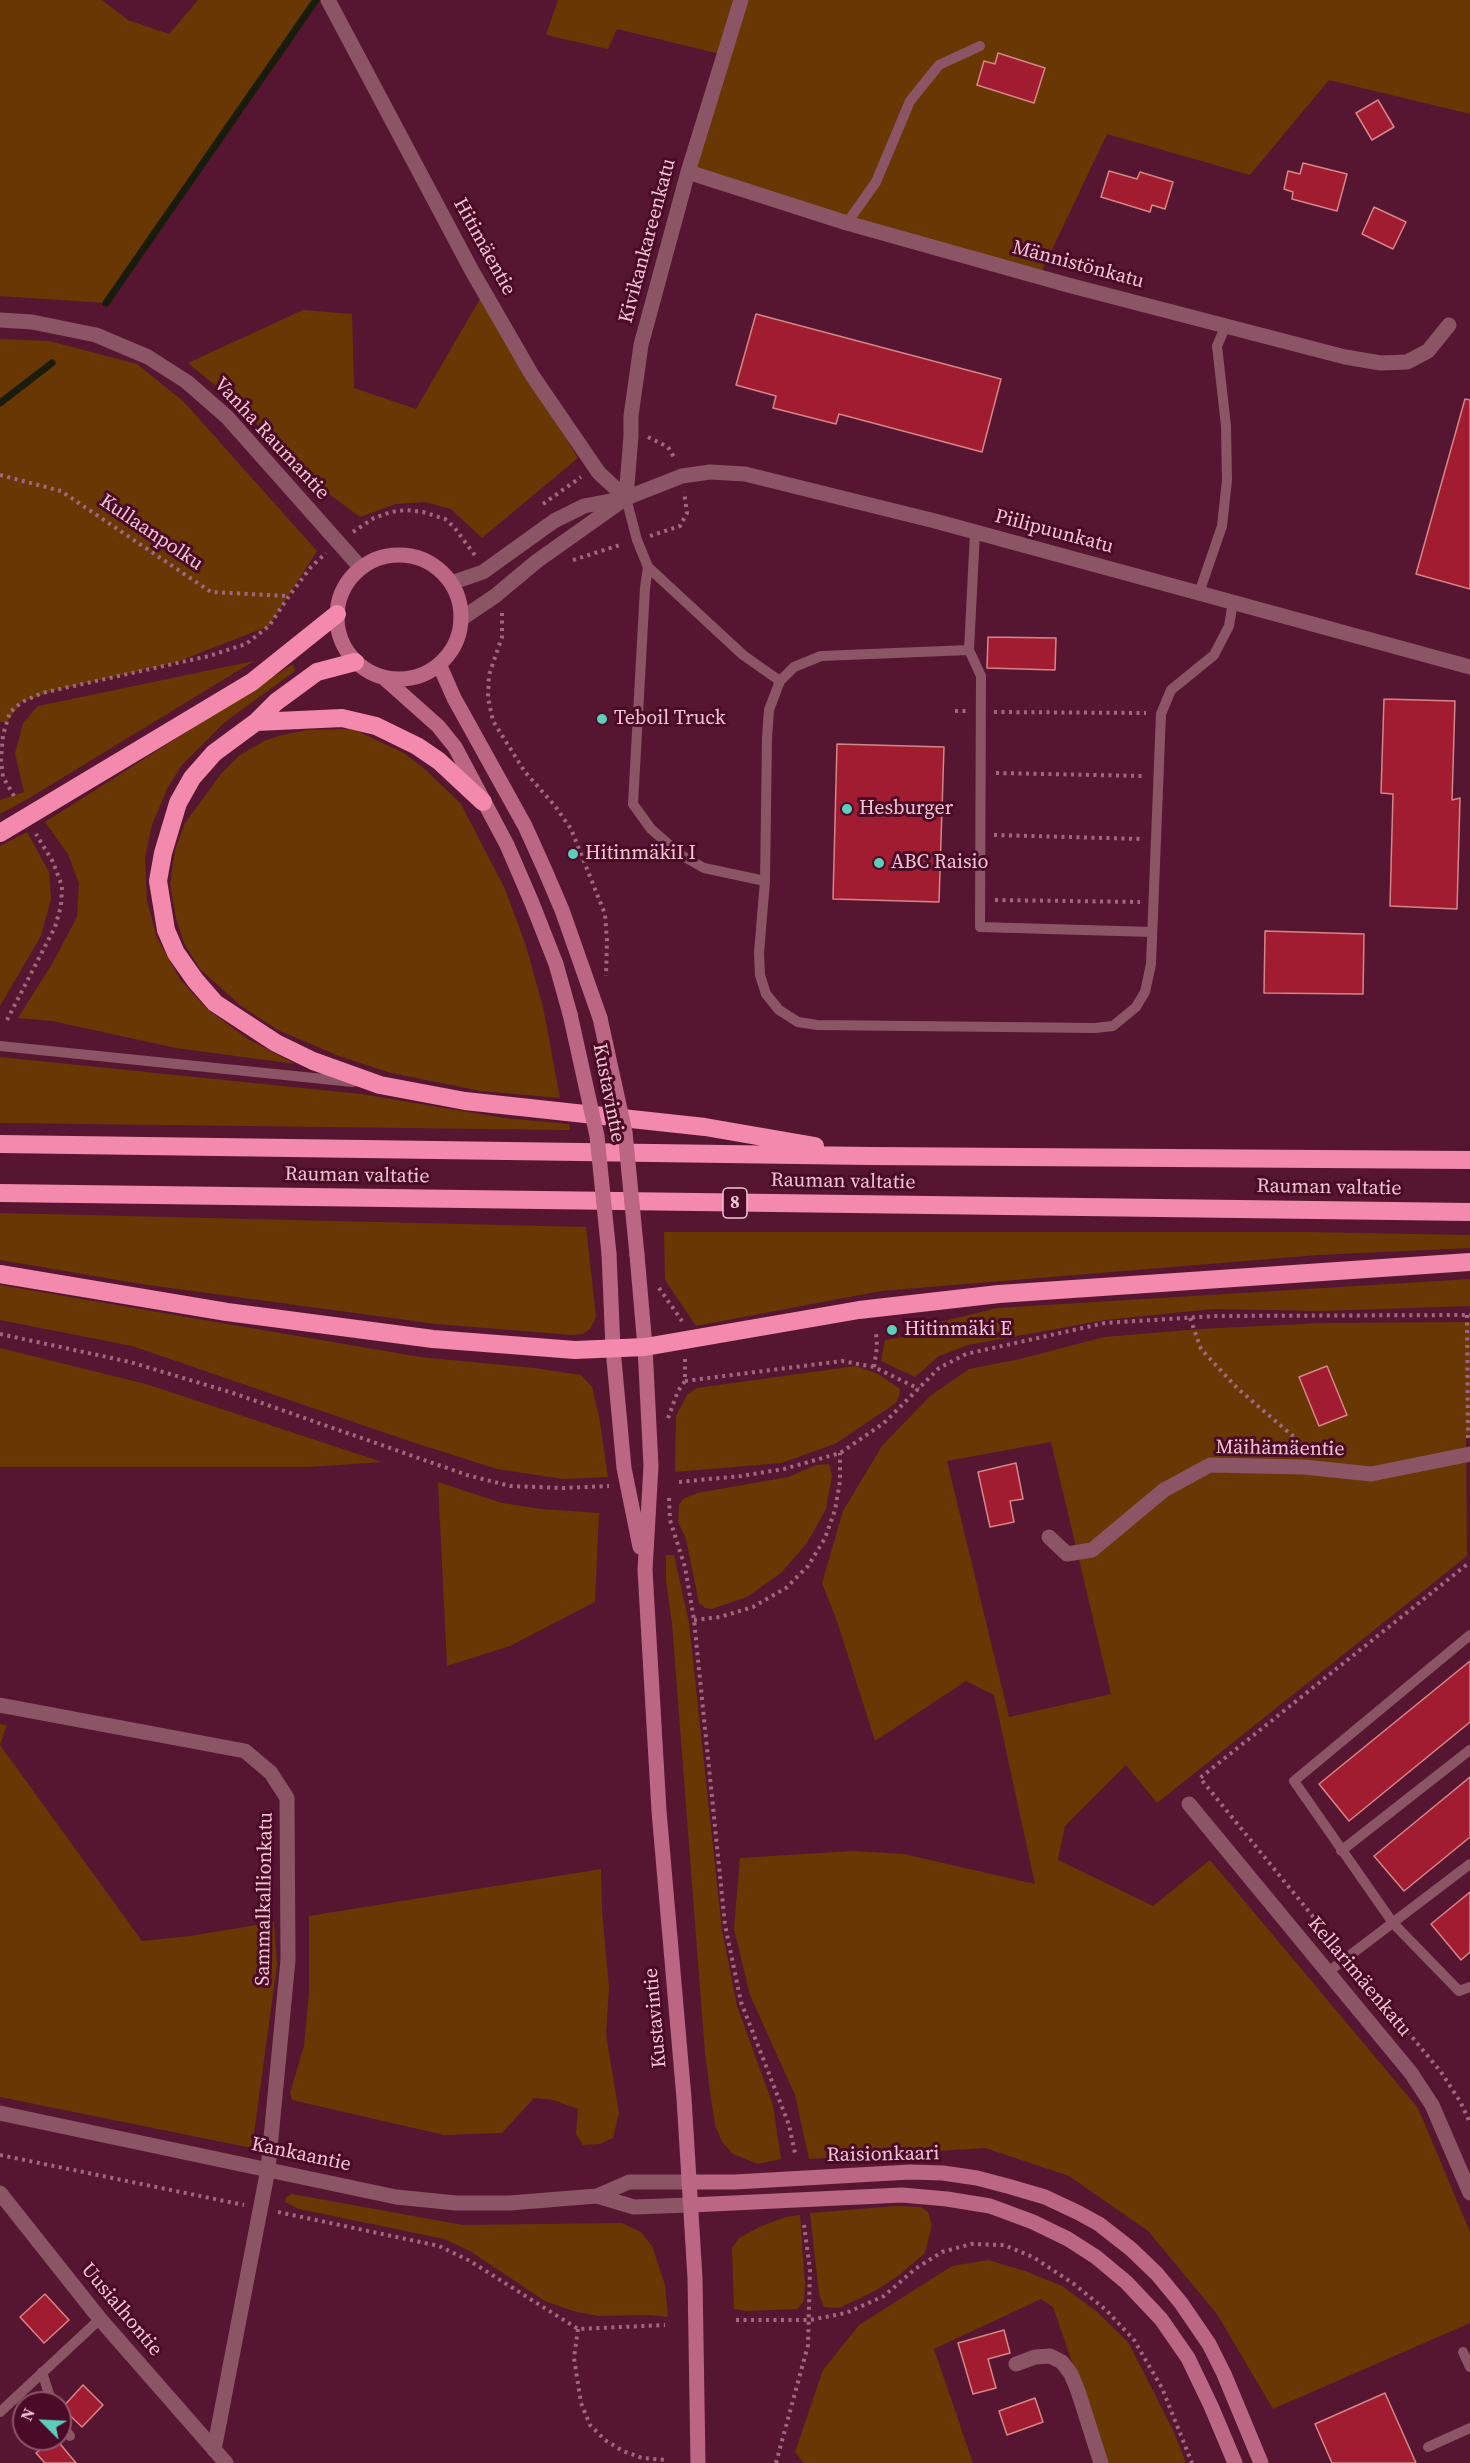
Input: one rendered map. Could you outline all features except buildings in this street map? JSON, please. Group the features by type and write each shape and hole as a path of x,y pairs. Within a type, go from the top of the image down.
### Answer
{"highway":[{"path":"0,833 252,682 337,614"},
{"path":"355,662 317,672 282,696 256,722 214,753 192,778 178,803 163,853 158,881 166,930 176,952 195,980 215,1003 245,1025 276,1043 313,1061 380,1084 465,1101 705,1127 870,1156"},
{"path":"256,722 342,718 376,726 417,746 439,761 483,802"},
{"name":"Rauman valtatie","path":"0,1144 870,1156 1470,1160"},
{"name":"Rauman valtatie","path":"0,1193 1470,1212"},
{"path":"0,1274 228,1312 433,1339 575,1350 645,1347 816,1316 927,1301 999,1294 1470,1262"}],"main road":[{"path":"399,555 419,559 437,568 451,584 458,600 461,619 458,636 450,651 439,664 422,675 403,679 383,677 355,662 341,640 337,614 340,596 349,580 361,568 379,558 399,555"},
{"name":"Kustavintie","path":"439,664 454,699 495,770 540,857 562,910 600,1018 625,1132 645,1347 651,1466 645,1570 659,1811 691,2205 695,2278 698,2463"},
{"name":"Kustavintie","path":"383,677 438,726 455,747 507,845 556,964 570,1014 597,1136 609,1254 613,1349 624,1468 645,1570"},
{"name":"Raisionkaari","path":"689,2182 735,2182 910,2172 943,2173 977,2178 1045,2197 1079,2213 1099,2224 1131,2248 1157,2274 1180,2303 1209,2344 1261,2463"},
{"name":"Raisionkaari","path":"691,2205 902,2195 990,2206 1033,2222 1068,2239 1096,2257 1126,2282 1161,2319 1188,2358 1212,2406 1234,2463"}],"street":[{"name":"Hitimäentie","path":"328,0 472,271 532,375 599,473 626,498"},
{"name":"Kivikankareenkatu","path":"626,498 631,436 630,416 641,345 688,172 741,0"},
{"name":"Männistönkatu","path":"688,172 847,223 1068,285 1345,357 1381,363 1407,362 1428,351 1449,325"},
{"name":"Vanha Raumantie","path":"0,320 32,322 96,335 148,357 170,370 208,398 227,417 361,568"},
{"name":"Piilipuunkatu","path":"626,498 682,476 710,472 745,474 975,532 1470,667"},
{"path":"451,584 483,572 554,521 584,506 626,498"},
{"path":"461,619 495,596 537,561 626,498"},
{"name":"Mäihämäentie","path":"1049,1537 1067,1554 1092,1550 1164,1490 1210,1466 1304,1467 1371,1474 1469,1454"},
{"name":"Sammalkallionkatu","path":"0,1705 244,1751 271,1773 287,1798 288,1960 268,2169"},
{"name":"Kellarimäenkatu","path":"1189,1804 1411,2073 1432,2105 1470,2193"},
{"name":"Kankaantie","path":"1,2118 268,2169 396,2197 456,2203 510,2203 597,2196 628,2182 689,2182"},
{"path":"214,2450 268,2169"},
{"name":"Uusialhontie","path":"0,2193 99,2319 226,2463"},
{"name":"Kankaantie","path":"597,2196 634,2207 691,2205"},
{"path":"1016,2364 1035,2357 1050,2356 1062,2362 1071,2374 1078,2391 1101,2463"}],"lane":[{"path":"847,223 876,182 910,101 939,65 980,46"},
{"path":"1199,593 1222,526 1227,480 1226,426 1217,346 1226,325"},
{"path":"626,498 637,540 648,567 743,655 780,681"},
{"path":"975,532 969,650 981,676 980,927 1152,932"},
{"path":"648,567 633,804 651,830 681,855 704,868 765,881"},
{"path":"969,650 821,656 794,667 780,681 769,710 767,738 765,881 759,953 760,975 766,994 779,1010 798,1023 1095,1028 1113,1026 1136,1007 1145,992 1151,964 1161,714 1171,690 1214,655 1228,626 1233,602"},
{"path":"0,1046 380,1084"},
{"path":"1470,1635 1294,1781 1393,1923 1459,1991 1470,1987"},
{"path":"1341,1851 1470,1750"},
{"path":"1328,1972 1470,1864"},
{"path":"0,2412 99,2319"},
{"path":"1463,2352 1470,2367"},
{"path":"42,2372 48,2391"},
{"path":"1428,2447 1470,2428"}],"path":[{"name":"Kullaanpolku","path":"0,475 61,491 211,592 289,596"},
{"path":"14,796 3,777 1,759 3,735 10,712 22,702 42,693 209,656 246,645 269,626 311,567 338,542 374,518 406,510 423,512 445,519 475,555 483,572"},
{"path":"495,596 502,614 502,637 489,675 488,698 493,721 525,772 555,806 571,829 605,914 607,984"},
{"path":"954,711 1161,714"},
{"path":"981,772 1157,776"},
{"path":"7,1020 55,927 61,906 62,886 53,862 36,834"},
{"path":"981,835 1155,840"},
{"path":"981,900 1153,902"},
{"path":"656,1283 684,1324"},
{"path":"678,1482 784,1469 840,1453 884,1423 939,1368 966,1354 1105,1323 1190,1318 1468,1315 1469,1454"},
{"path":"1190,1318 1201,1349 1237,1388 1334,1470"},
{"path":"874,1367 877,1347 876,1333"},
{"path":"0,1334 153,1369 233,1393 467,1475 510,1486 563,1488 616,1486"},
{"path":"666,1429 670,1407 685,1382 842,1360 874,1367 919,1389"},
{"path":"694,1620 720,1617 753,1607 786,1588 808,1566 825,1538 835,1510 840,1481 840,1453"},
{"path":"669,1497 670,1520 685,1567 694,1620 726,1925 741,2002 789,2125 795,2153"},
{"path":"0,2155 439,2246 470,2261 578,2329 665,2325"},
{"path":"776,2463 808,2345 810,2270 804,2224"},
{"path":"736,2320 810,2320 846,2313 884,2296 915,2269 942,2252 970,2244 1004,2245 1033,2257 1074,2284 1106,2310 1134,2340 1162,2388 1192,2463"},
{"path":"578,2329 574,2358 581,2403 590,2425 605,2440 623,2451 642,2458 667,2460"}],"shaded area":[{"path":"0,0 102,0 128,20 169,34 198,0 316,0 106,303 0,296"},
{"path":"558,0 1470,0 1470,114 1329,80 1250,175 1107,134 1039,277 688,172 724,55 617,29 608,49 546,35"},
{"path":"480,299 578,458 482,538 451,509 425,502 396,504 360,517 321,488 234,401 188,363 303,310 352,314 354,388 416,409"},
{"path":"0,339 49,341 137,364 184,402 317,551 269,626 174,663 56,690 22,702 7,722 0,722"},
{"path":"254,661 0,814 0,800 24,792 15,753 23,723 38,706"},
{"path":"293,664 295,671 225,722 182,765 168,787 152,825 145,858 147,901 157,938 180,979 207,1009 248,1039 295,1064 176,1048 52,1021 18,1018 52,964 77,917 79,884 68,854 45,822"},
{"path":"353,729 404,753 427,771 461,804 505,889 526,946 543,1007 560,1098 481,1091 391,1073 339,1056 278,1030 241,1006 200,969 184,943 176,918 170,884 175,850 185,823 221,774 240,755 264,741 307,730"},
{"path":"27,832 49,872 51,899 41,936 0,1006 0,846"},
{"path":"0,1057 361,1094 504,1118 569,1124 570,1130 0,1123"},
{"path":"0,1213 586,1227 596,1317 590,1329 583,1334 572,1335 436,1324 141,1284 0,1260"},
{"path":"664,1232 1306,1232 1470,1235 1470,1248 1318,1255 881,1291 696,1326 665,1280"},
{"path":"1470,1279 1470,1306 1321,1311 1213,1309 1105,1320 968,1345 939,1356 915,1377 881,1361 885,1340 915,1335 932,1324 997,1308"},
{"path":"0,1285 420,1357 581,1375 592,1387 599,1416 608,1477 563,1479 497,1469 132,1346 0,1320"},
{"path":"1470,1322 1470,1434 1466,1435 1467,1556 1157,1803 1126,1765 1065,1826 1058,1860 1153,1906 1210,1860 1418,2108 1470,2232 1470,2323 1273,2409 1217,2314 1148,2231 1069,2176 985,2148 809,2159 795,2095 750,1995 734,1929 740,1858 853,1851 904,1854 1035,1884 994,1695 966,1681 875,1741 838,1624 822,1583 843,1511 882,1446 930,1396 969,1369 1020,1359 1104,1337 1200,1329 1323,1323","holes":["1051,1442 1111,1694 1009,1717 947,1461"]},
{"path":"0,1348 146,1384 382,1462 309,1467 0,1467"},
{"path":"856,1366 878,1374 900,1389 899,1396 896,1403 835,1444 781,1463 675,1472 676,1416 687,1395 697,1388"},
{"path":"829,1464 832,1476 826,1509 807,1543 781,1573 747,1597 712,1609 705,1608 699,1603 686,1539 678,1522 679,1505 683,1499 697,1493 788,1477 816,1465"},
{"path":"438,1482 502,1503 541,1509 599,1513 595,1602 510,1646 447,1666"},
{"path":"666,1555 674,1555 689,1623 722,1930 737,2006 773,2105 781,2159 758,2164 733,2154 722,2142 715,2125 705,2053 672,1623 666,1580"},
{"path":"0,1724 7,1725 0,1745"},
{"path":"0,1745 142,1941 190,1936 274,1922 277,1965 252,2148 0,2097"},
{"path":"601,1869 602,1911 609,1988 606,2034 619,2113 613,2138 600,2144 583,2145 576,2134 578,2109 553,2100 534,2098 502,2133 444,2135 292,2100 290,2093 304,2046 309,1993 309,1916"},
{"path":"292,2194 463,2225 622,2223 641,2232 652,2246 665,2285 668,2317 598,2316 573,2311 545,2301 470,2251 444,2239 299,2209 285,2202 286,2197"},
{"path":"896,2206 921,2207 928,2212 932,2225 925,2253 898,2276 875,2291 839,2308 824,2307 819,2294 810,2213"},
{"path":"800,2215 804,2301 797,2309 747,2311 734,2309 732,2248 739,2238 759,2227 786,2217"},
{"path":"988,2260 1025,2271 1062,2286 1096,2311 1128,2342 1174,2432 1186,2463 1107,2463 1053,2307 1041,2299 934,2349 973,2463 804,2463 795,2452 823,2370 859,2325 952,2266"}],"waterway":[{"path":"106,303 316,0"},
{"path":"0,403 52,363"}],"place":[{"name":"Teboil Truck","path":"602,719"},
{"name":"Hesburger","path":"847,809"},
{"name":"HitinmäkiI I","path":"573,854"},
{"name":"ABC Raisio","path":"879,863"},
{"name":"Hitinmäki E","path":"892,1330"}]}
